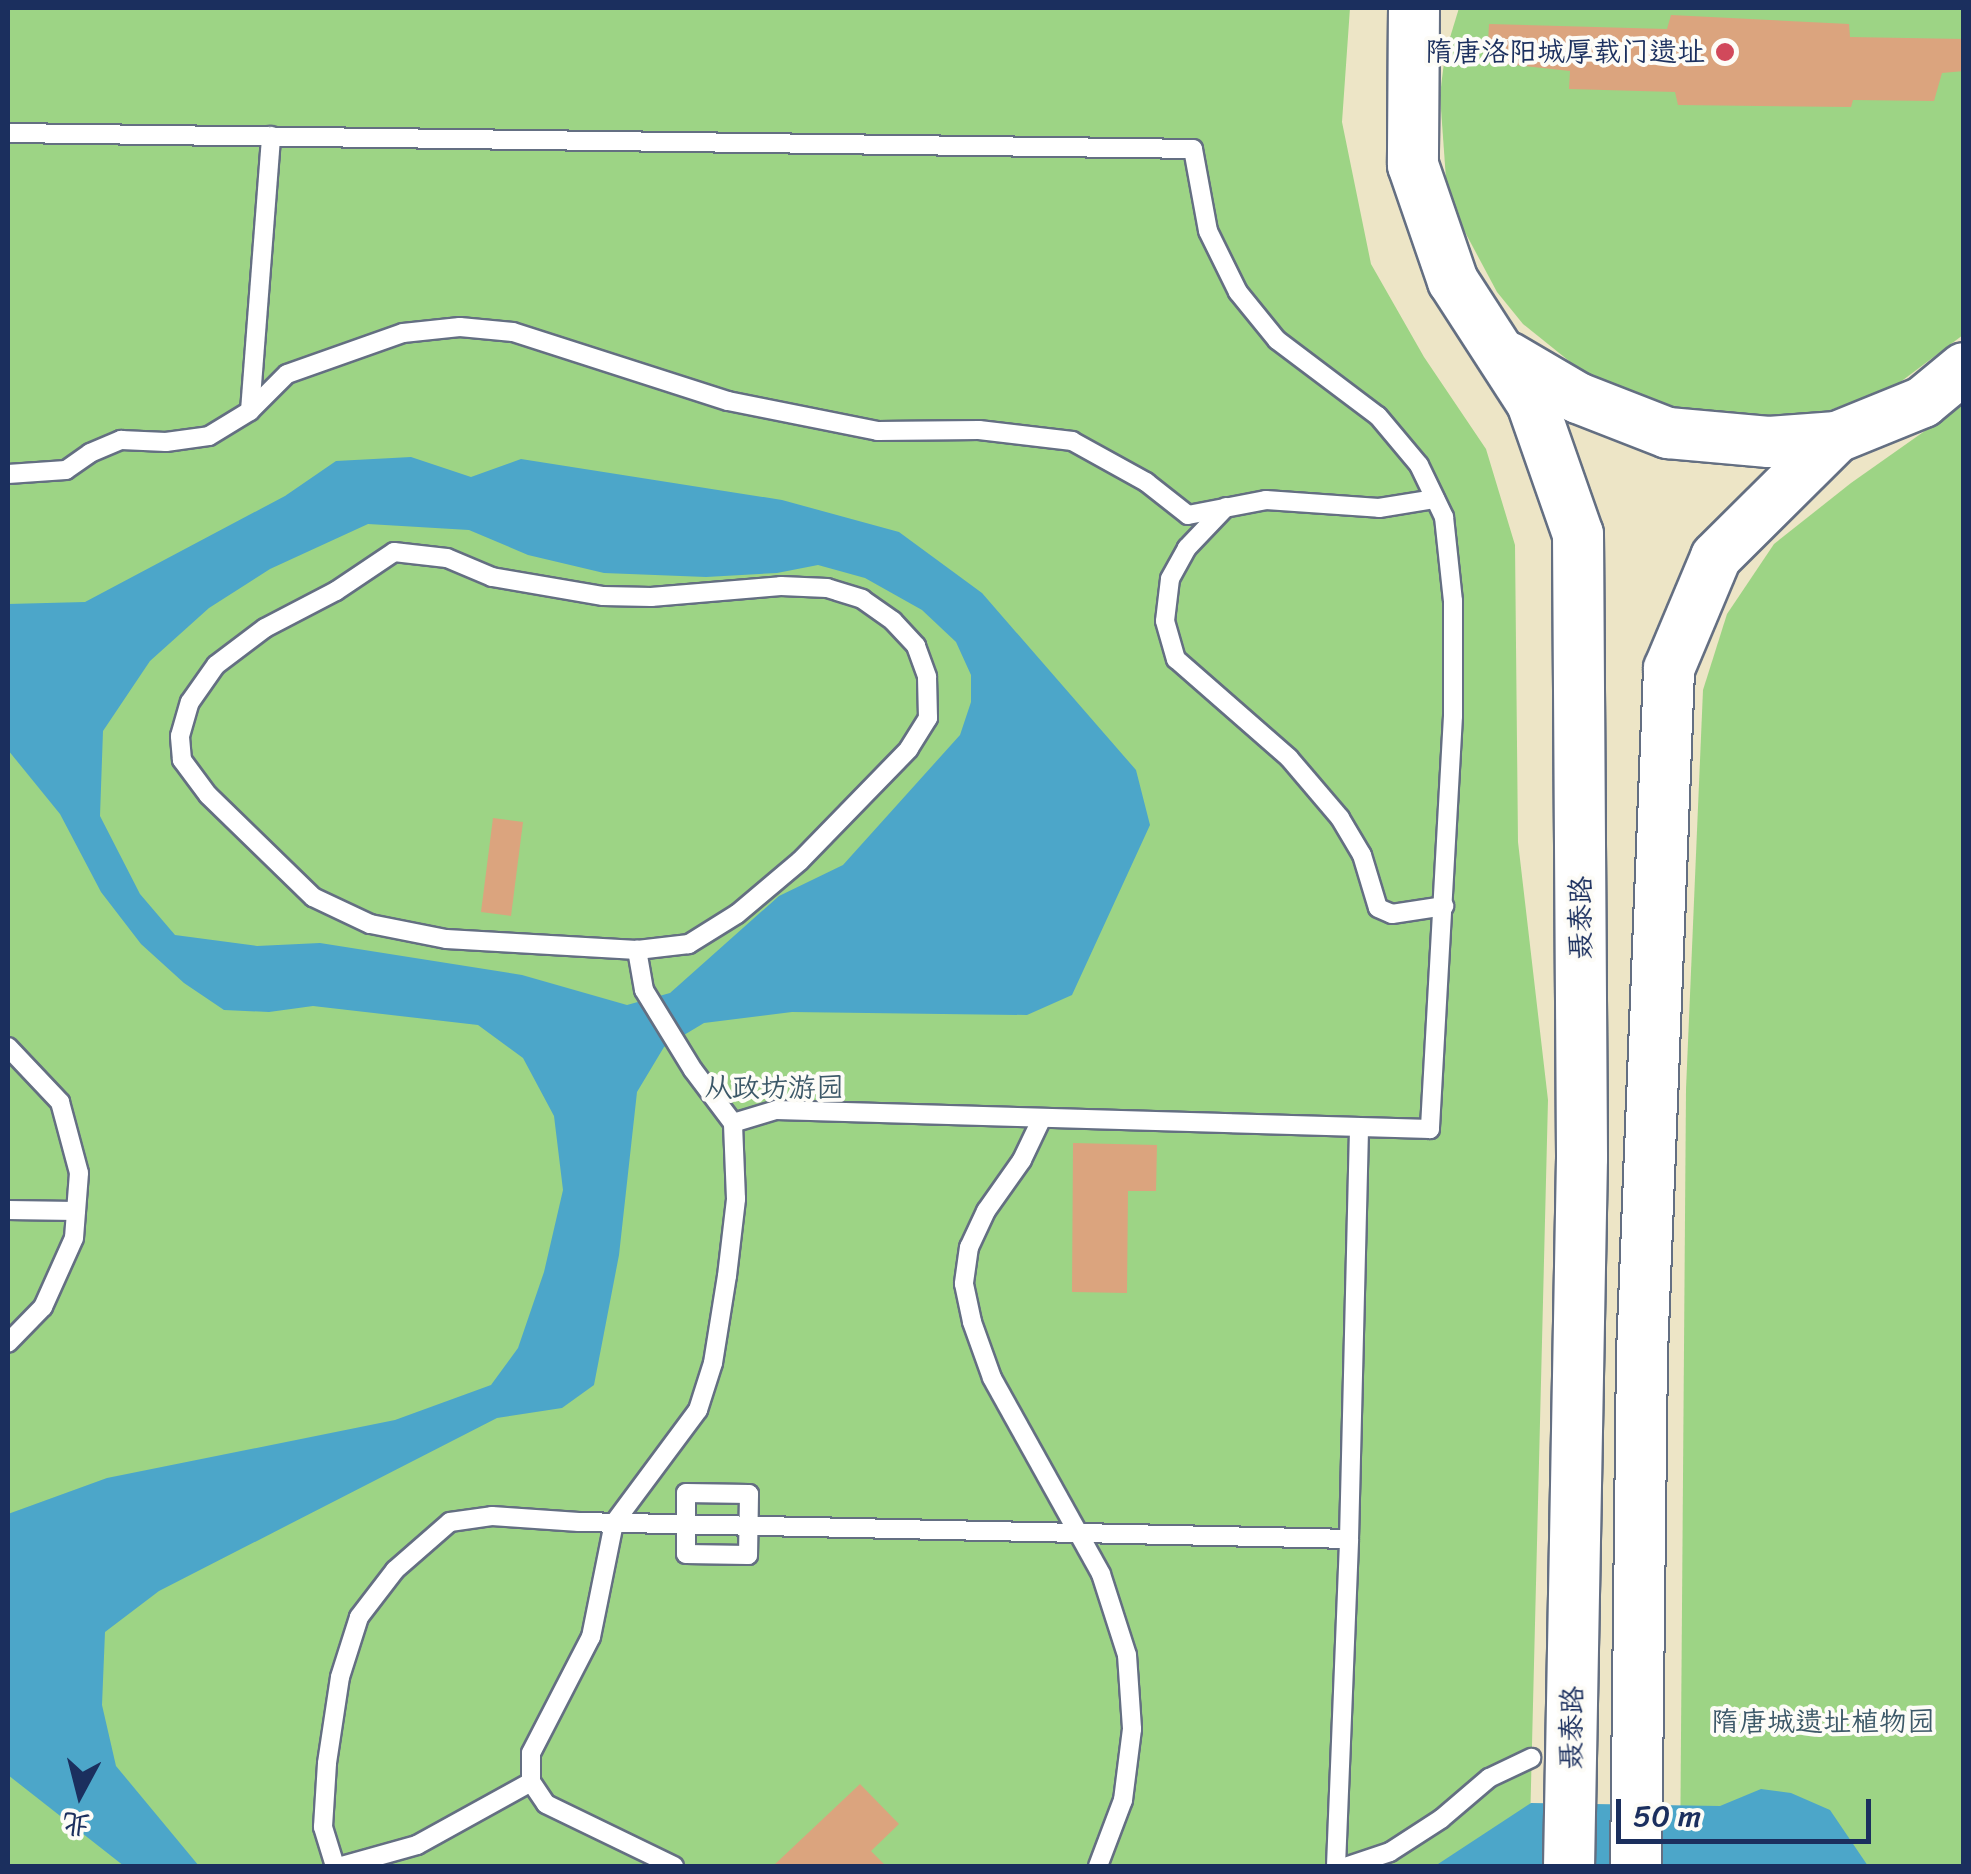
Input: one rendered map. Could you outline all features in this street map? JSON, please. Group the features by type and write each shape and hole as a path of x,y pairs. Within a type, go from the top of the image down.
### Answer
{"main road":[{"path":"1412,30 1435,8"},
{"name":"聂泰路","path":"1412,30 1413,165 1453,280 1532,403 1578,534 1582,1205 1569,1866"},
{"path":"1500,352 1578,398 1668,433 1769,442 1837,437 1923,402 1964,368"},
{"path":"1636,1866 1648,1206 1670,669 1716,557 1837,437"}],"lane":[{"path":"8,132 1193,149 1208,231 1238,292 1276,340 1378,416 1418,465 1444,518 1453,601 1453,716 1430,1130 776,1110 733,1123"},
{"path":"250,410 271,136"},
{"path":"8,474 66,470 90,453 121,440 166,442 209,436 250,410 287,374 353,347 403,333 441,329 513,332 728,401 878,432 980,430 1072,440 1146,482 1188,516 1266,500 1379,508 1436,499"},
{"path":"1226,507 1187,548 1170,579 1165,621 1176,659 1289,758 1340,818 1362,855 1378,908 1392,914 1444,906"},
{"path":"394,552 448,558 492,577 603,596 652,597 781,586 827,588 862,598 894,621 916,646 928,676 928,718 909,748 800,861 737,914 689,944 637,950 446,939 370,924 314,897 208,795 182,760 180,736 190,702 216,665 265,628 336,591 394,552"},
{"path":"637,950 644,990 693,1070 733,1123 736,1199 713,1363 698,1410 614,1522 592,1637 531,1752 531,1782 546,1804 674,1866"},
{"path":"8,1047 60,1102 79,1173 74,1238 44,1306 8,1344"},
{"path":"1042,1118 1022,1160 986,1211 969,1247 964,1284 972,1322 992,1378 1101,1574 1128,1655 1132,1729 1123,1800 1098,1866"},
{"path":"1336,1866 1359,1128"},
{"path":"8,1210 76,1211"},
{"path":"686,1494 749,1494 749,1526 748,1556 686,1554 686,1494"},
{"path":"531,1782 417,1844 338,1866 322,1828 340,1677 359,1617 394,1570 450,1522 492,1516 1348,1540"},
{"path":"1348,1866 1390,1852 1441,1819 1489,1778 1532,1758"}],"green space":[{"name":"从政坊游园","path":"8,8 1350,8 1342,122 1371,264 1424,357 1486,449 1515,545 1518,842 1548,1100 1529,1866 8,1866"},
{"path":"1459,8 1963,8 1963,335 1895,386 1822,413 1784,420 1666,410 1589,377 1523,324 1497,292 1458,219 1446,179 1440,95 1445,54"},
{"name":"隋唐城遗址植物园","path":"1963,404 1963,1866 1680,1866 1686,1089 1703,690 1727,614 1774,544 1851,483"}],"water":[{"path":"411,457 471,477 521,459 782,500 899,532 982,593 1136,770 1150,825 1072,995 1027,1015 792,1012 704,1023 664,1047 637,1092 619,1255 594,1385 562,1408 497,1418 159,1591 105,1632 102,1705 116,1766 199,1866 124,1866 8,1775 8,1514 107,1478 395,1420 491,1385 518,1348 544,1272 563,1190 554,1116 523,1058 478,1025 313,1006 269,1012 224,1010 184,983 141,944 101,892 60,814 8,750 8,604 85,602 285,496 336,461","holes":["368,524 469,530 528,555 604,573 706,577 777,573 818,565 865,578 922,610 956,642 971,675 971,702 960,735 843,865 779,896 670,993 627,1005 522,975 320,943 257,946 175,935 140,894 100,816 103,731 150,661 209,608 270,569"]},
{"path":"1761,1789 1791,1793 1830,1810 1868,1866 1435,1866 1531,1803 1720,1806"}],"building":[{"name":"隋唐洛阳城厚载门遗址","path":"1671,15 1849,24 1850,37 1964,39 1964,71 1942,73 1934,101 1853,100 1851,107 1678,105 1675,92 1569,89 1570,71 1487,62 1489,24 1667,29"},
{"path":"493,818 523,822 511,916 481,912"},
{"path":"1073,1143 1157,1145 1156,1191 1128,1191 1127,1293 1072,1292"},
{"path":"860,1784 899,1824 871,1851 886,1866 773,1866"}],"place":[{"name":"隋唐洛阳城厚载门遗址","path":"1725,52"}]}
